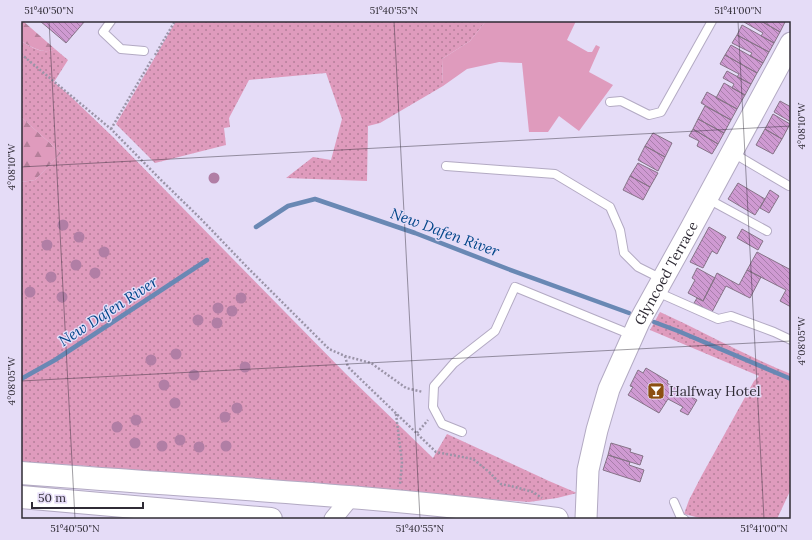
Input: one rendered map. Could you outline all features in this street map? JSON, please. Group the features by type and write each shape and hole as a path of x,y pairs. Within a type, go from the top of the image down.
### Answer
{"highway":[{"path":"21,473 351,497 497,511 550,518"},
{"path":"21,497 271,519"}],"street":[{"name":"Glyncoed Terrace","path":"586,519 588,470 597,430 609,389 633,343 639,322 791,43"},
{"path":"333,519 351,497"}],"lane":[{"path":"111,21 102,32 121,49 144,50"},
{"path":"610,102 621,101 649,115 661,112 712,21"},
{"path":"732,153 789,186"},
{"path":"446,166 555,174 610,207 620,230 624,253 660,285 718,319 731,316 791,340"},
{"path":"707,199 767,232"},
{"path":"462,432 442,424 432,407 434,386 454,362 495,331 515,286 633,343"},
{"path":"674,502 681,518 684,519"}],"path":[{"path":"111,129 175,21"},
{"path":"21,54 111,129 201,218 247,267 329,349 345,356 371,363 406,388 424,392 434,386"},
{"path":"345,356 348,367 436,452 473,459 501,484 533,492 545,501 550,518"},
{"path":"396,413 402,462"},
{"path":"417,434 425,423"}],"green space":[{"path":"21,21 23,21 55,49 51,51 42,51 21,41"},
{"path":"176,21 486,21 470,41 442,59 443,86 380,123 368,126 367,181 286,178 313,157 331,160 342,119 326,73 249,80 229,118 230,127 224,128 226,145 155,163 116,124"},
{"path":"486,21 576,21 567,40 588,52 592,52 596,45 600,47 589,72 613,85 579,131 559,116 548,132 529,132 522,63 499,62 467,69 443,86 442,59 470,41"},
{"path":"21,41 42,51 51,51 55,49 68,60 54,82 113,137 346,374 433,458 447,434 577,493 557,498 529,502 246,482 88,466 21,462 21,182 35,180 61,153 21,117"},
{"path":"21,117 61,153 35,180 21,182"},
{"path":"660,312 758,360 791,374 791,489 777,519 704,519 684,514 689,500 702,475 754,381 759,376 650,330"}],"building":[{"path":"40,21 85,21 66,43"},
{"path":"761,21 780,32 774,43 761,36 763,33 744,22"},
{"path":"761,21 783,21 785,22 780,32"},
{"path":"742,25 774,43 769,52 737,35"},
{"path":"737,35 769,52 763,63 750,56 752,53 732,43"},
{"path":"731,45 763,63 757,73 725,55"},
{"path":"725,55 757,73 751,84 737,77 739,74 720,64"},
{"path":"727,71 751,84 745,95 732,88 734,84 723,78"},
{"path":"724,83 745,95 737,109 716,98"},
{"path":"707,92 737,109 731,120 701,103"},
{"path":"780,101 791,107 791,122 774,112"},
{"path":"705,106 731,120 724,133 698,119"},
{"path":"773,114 790,124 782,139 765,129"},
{"path":"698,119 724,133 718,144 693,129"},
{"path":"693,129 718,144 712,154 697,146 699,141 689,136"},
{"path":"765,129 782,139 773,154 756,145"},
{"path":"653,133 672,143 665,157 645,146"},
{"path":"645,146 665,157 658,171 638,160"},
{"path":"638,163 658,173 650,187 630,176"},
{"path":"630,176 650,187 643,200 623,190"},
{"path":"738,183 765,199 755,215 728,199"},
{"path":"770,190 779,196 769,213 760,208"},
{"path":"709,227 726,237 717,254 712,251 703,268 690,262"},
{"path":"742,229 763,241 758,250 737,238"},
{"path":"757,252 791,270 791,307 780,301 786,290 747,270"},
{"path":"697,268 715,278 703,301 688,293 695,280 692,278"},
{"path":"747,270 761,277 750,298 726,286 712,312 694,303 697,298 703,301 717,273 739,285"},
{"name":"Halfway Hotel","path":"646,368 668,381 667,383 697,400 688,415 680,411 683,407 668,399 659,413 628,395 633,387 630,386 638,370 643,373"},
{"path":"611,443 631,449 630,452 643,456 640,465 608,455"},
{"path":"608,455 630,462 629,465 644,470 640,482 603,470"}],"waterway":[{"name":"New Dafen River","path":"256,227 288,206 315,199 415,233 629,313"},
{"name":"New Dafen River","path":"21,379 55,360 207,260"},
{"name":"New Dafen River","path":"654,322 791,379"}],"place":[{"name":"Halfway Hotel","path":"656,391"}]}
